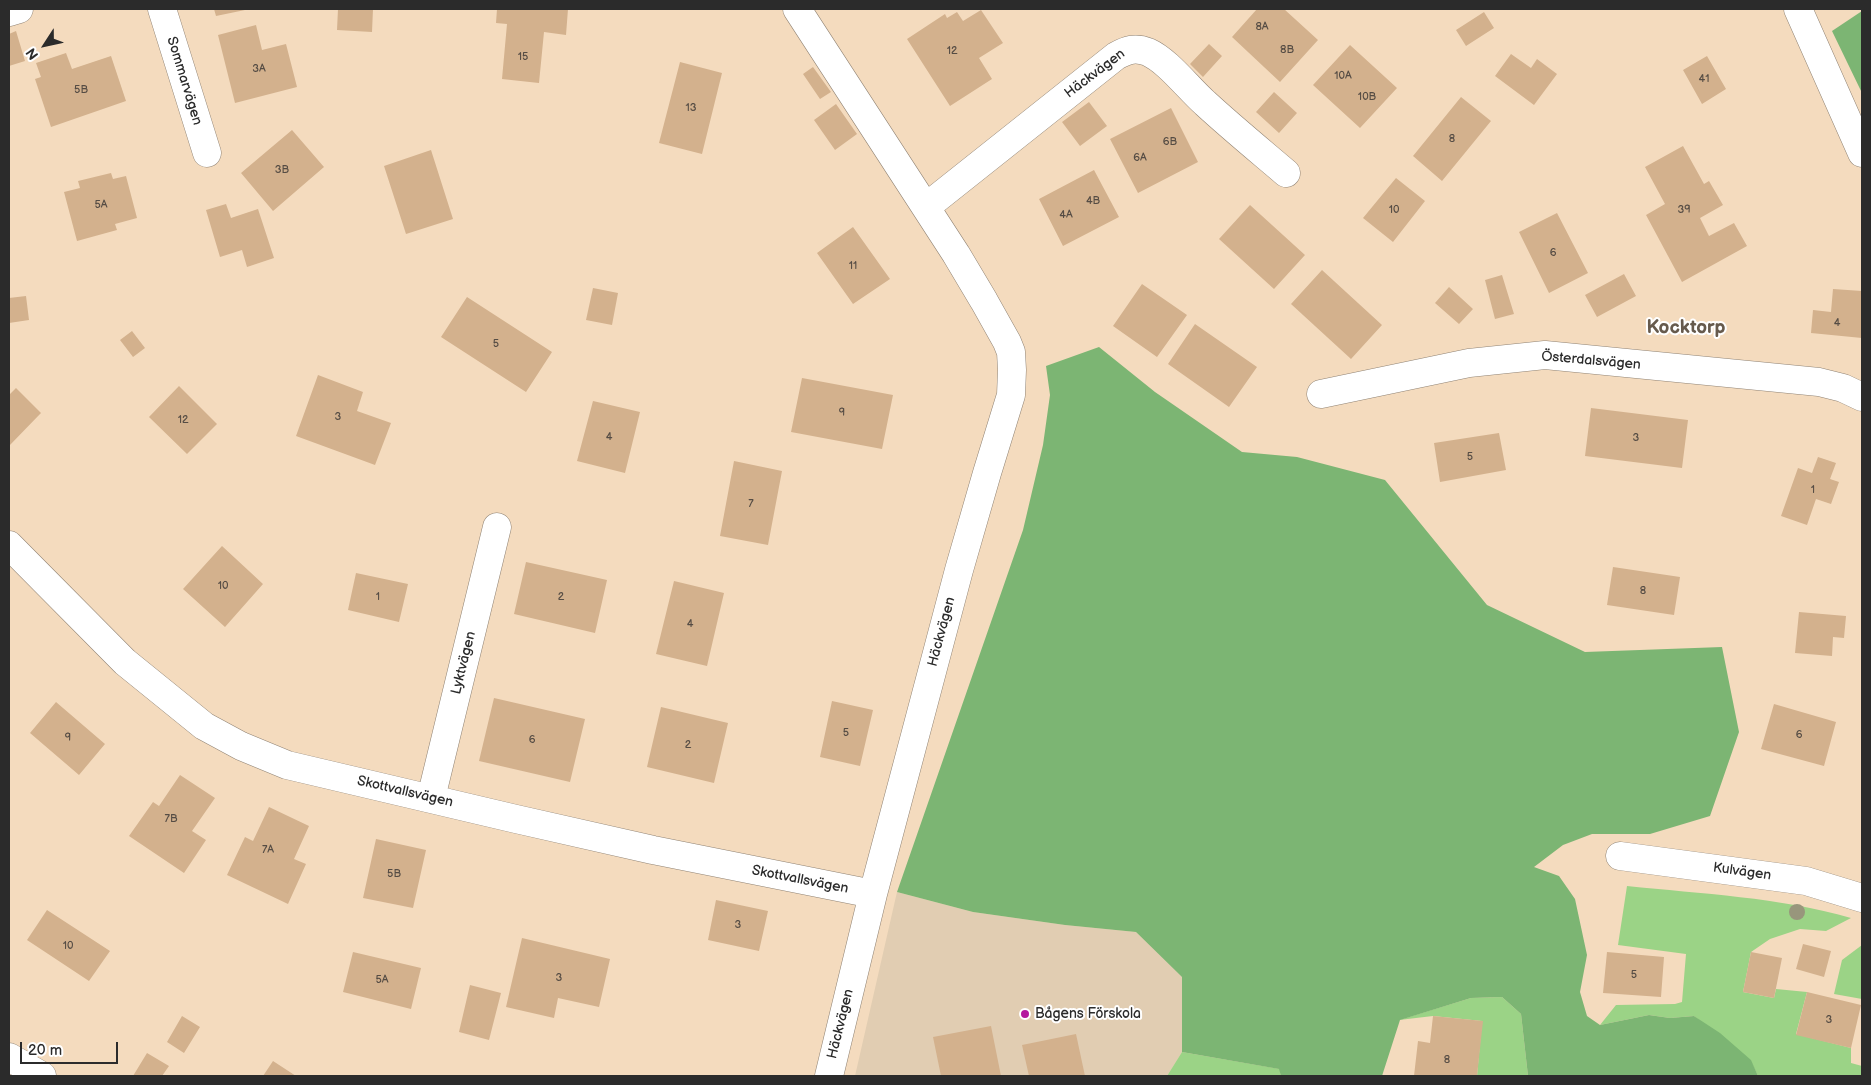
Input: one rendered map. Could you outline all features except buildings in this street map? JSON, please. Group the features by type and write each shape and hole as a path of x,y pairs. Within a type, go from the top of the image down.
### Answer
{"street":[{"path":"9,12 19,9"},
{"name":"Sommarvägen","path":"162,9 207,153"},
{"name":"Häckvägen","path":"797,9 926,207 1003,332 1011,352 1012,370 1011,396 958,570 873,894 829,1076"},
{"path":"1798,9 1862,153"},
{"name":"Häckvägen","path":"926,207 1116,56 1128,49 1139,49 1149,52 1164,63 1205,103 1286,173"},
{"name":"Österdalsvägen","path":"1321,394 1469,363 1544,355 1819,382 1843,388 1862,397"},
{"name":"Lyktvägen","path":"431,798 472,635 496,527"},
{"name":"Skottvallsvägen","path":"9,545 125,662 204,726 241,746 288,764 653,850 873,894"},
{"name":"Kulvägen","path":"1620,856 1806,881 1862,898"},
{"path":"9,1057 42,1076"}],"shaded area":[{"name":"Bågens Förskola","path":"897,892 973,912 1065,925 1136,932 1182,977 1182,1052 1167,1076 855,1076"}],"green space":[{"path":"1862,11 1862,93 1832,31"},
{"path":"1099,347 1155,392 1242,452 1297,457 1385,480 1487,605 1585,652 1722,647 1739,732 1710,816 1650,834 1592,834 1563,845 1534,867 1559,876 1575,899 1587,955 1580,992 1587,1016 1600,1025 1649,1015 1670,1018 1694,1016 1720,1033 1751,1060 1758,1076 1528,1076 1521,1014 1502,997 1471,998 1400,1020 1382,1076 1281,1076 1279,1069 1182,1052 1182,977 1136,932 1065,925 973,912 897,892 1023,530 1043,445 1050,395 1046,366"},
{"path":"1627,886 1712,894 1796,905 1851,918 1826,931 1800,929 1770,939 1751,952 1743,992 1774,998 1776,989 1807,992 1796,1034 1851,1048 1851,1063 1862,1066 1862,1076 1758,1076 1750,1060 1694,1016 1670,1018 1649,1015 1600,1025 1616,1005 1675,1004 1682,1002 1686,954 1618,945"},
{"path":"1862,945 1862,999 1834,994 1842,960"},
{"path":"1502,997 1521,1014 1528,1076 1477,1076 1482,1021 1433,1016 1399,1020 1471,998"},
{"path":"1182,1052 1280,1069 1281,1076 1167,1076"}],"place":[{"name":"Bågens Förskola","path":"1025,1014"}],"district":[{"name":"Kocktorp","path":"1686,328"}]}
